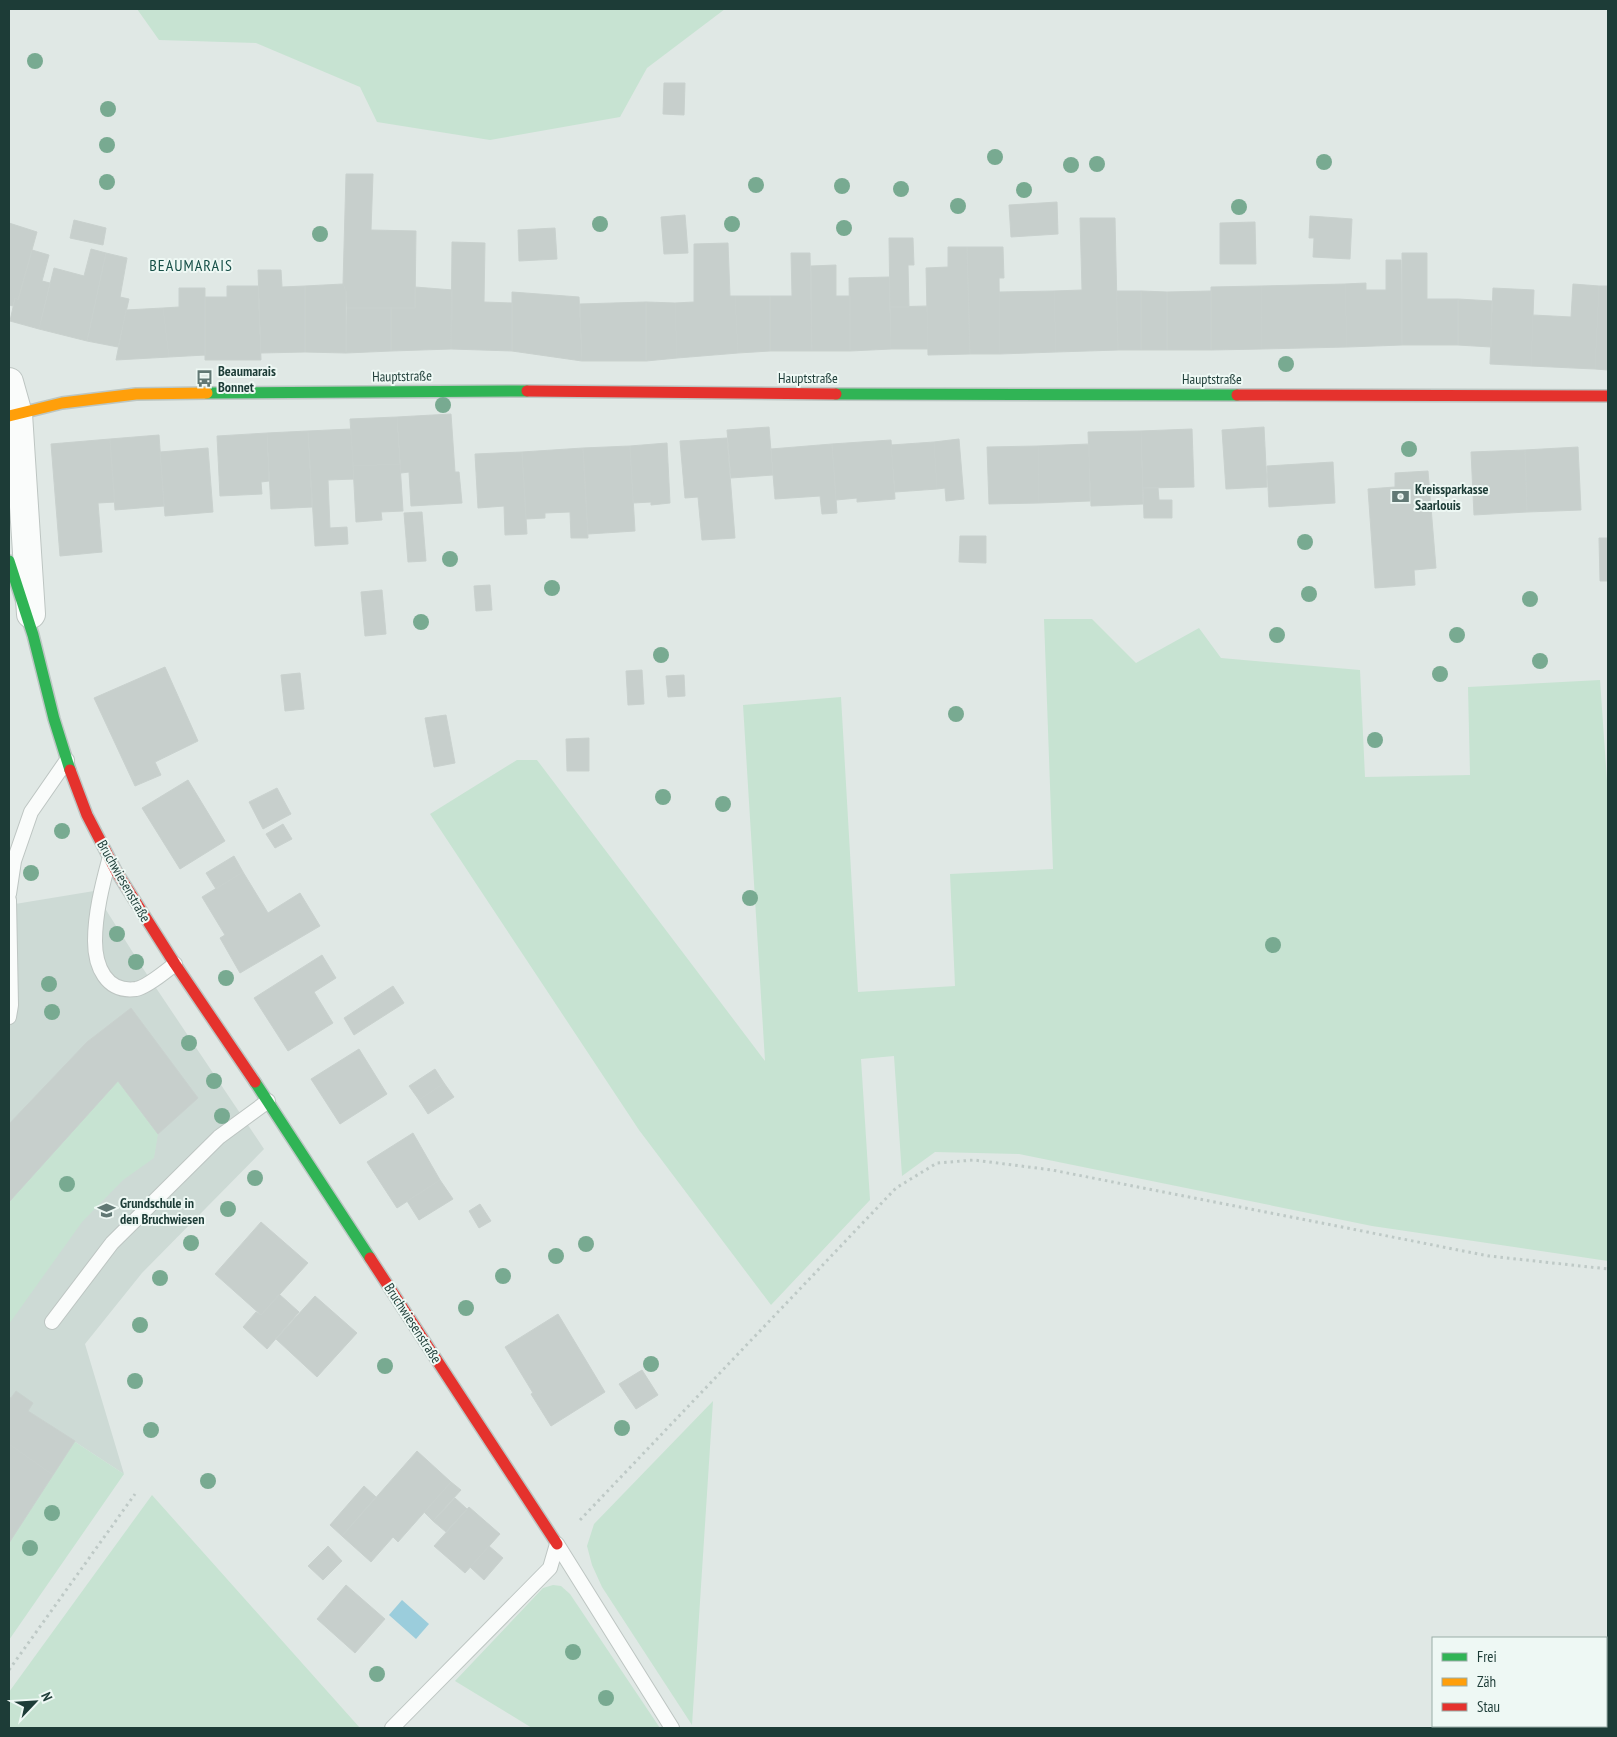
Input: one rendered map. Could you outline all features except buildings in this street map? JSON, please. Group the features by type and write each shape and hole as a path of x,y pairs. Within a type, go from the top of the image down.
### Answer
{"street":[{"name":"Bruchwiesenstraße","path":"9,382 14,415 33,635"},
{"name":"Hauptstraße","path":"14,415 62,403 136,394 462,390 822,394 1608,396"},
{"name":"Bruchwiesenstraße","path":"9,561 33,635 54,719 67,760 87,815 109,857 175,964 268,1101 557,1544"}],"lane":[{"path":"9,894 14,861 31,812 67,760"},
{"path":"109,857 95,942 99,964 106,980 118,988 138,989 175,964"},
{"path":"9,900 11,1005 9,1017"},
{"path":"52,1322 112,1243 220,1137 268,1101"},
{"path":"392,1728 550,1568 557,1544"},
{"path":"557,1544 672,1728"}],"path":[{"path":"557,1544 896,1188 937,1162 974,1160 1052,1170 1489,1256 1608,1269"},
{"path":"9,1670 135,1494"}],"shaded area":[{"name":"Grundschule in den Bruchwiesen","path":"94,891 144,970 264,1149 142,1273 85,1344 124,1474 28,1411 16,1391 11,1398 9,1397 9,905"}],"green space":[{"path":"137,9 725,9 647,68 620,117 490,140 377,122 360,87 256,43 159,40"},
{"path":"1044,619 1092,619 1136,663 1199,628 1221,658 1360,670 1365,777 1470,775 1468,687 1600,680 1608,795 1608,1261 1372,1226 1019,1154 935,1152 902,1176 894,1056 861,1059 870,1200 771,1305 639,1130 430,814 517,760 537,760 765,1061 743,705 841,697 858,992 955,986 950,874 1053,869"},
{"path":"118,1081 158,1134 154,1158 123,1180 82,1222 9,1324 9,1202"},
{"path":"16,1391 33,1403 28,1411 124,1474 9,1640 9,1397 11,1398"},
{"path":"713,1401 692,1725 602,1587 592,1565 587,1546 594,1524"},
{"path":"152,1495 360,1728 9,1728 9,1692"},
{"path":"553,1585 561,1586 570,1594 660,1728 532,1728 455,1681 543,1588"}],"water":[{"path":"402,1600 429,1624 416,1639 389,1615"}],"traffic: fast":[{"path":"207,393 527,391"},
{"path":"836,394 1237,395"},
{"path":"9,561 33,635 54,719 70,770"},
{"path":"255,1082 370,1258"}],"traffic: slow":[{"path":"9,416 62,403 136,394 207,393"}],"traffic: jam":[{"path":"527,391 836,394"},
{"path":"1237,395 1608,396"},
{"path":"70,770 87,815 116,871 175,964 255,1082"},
{"path":"370,1258 557,1544"}],"place":[{"name":"Beaumarais Bonnet","path":"204,379"},
{"name":"Kreissparkasse Saarlouis","path":"1401,497"},
{"name":"Grundschule in den Bruchwiesen","path":"106,1211"}],"district":[{"name":"BEAUMARAIS","path":"191,265"}]}
